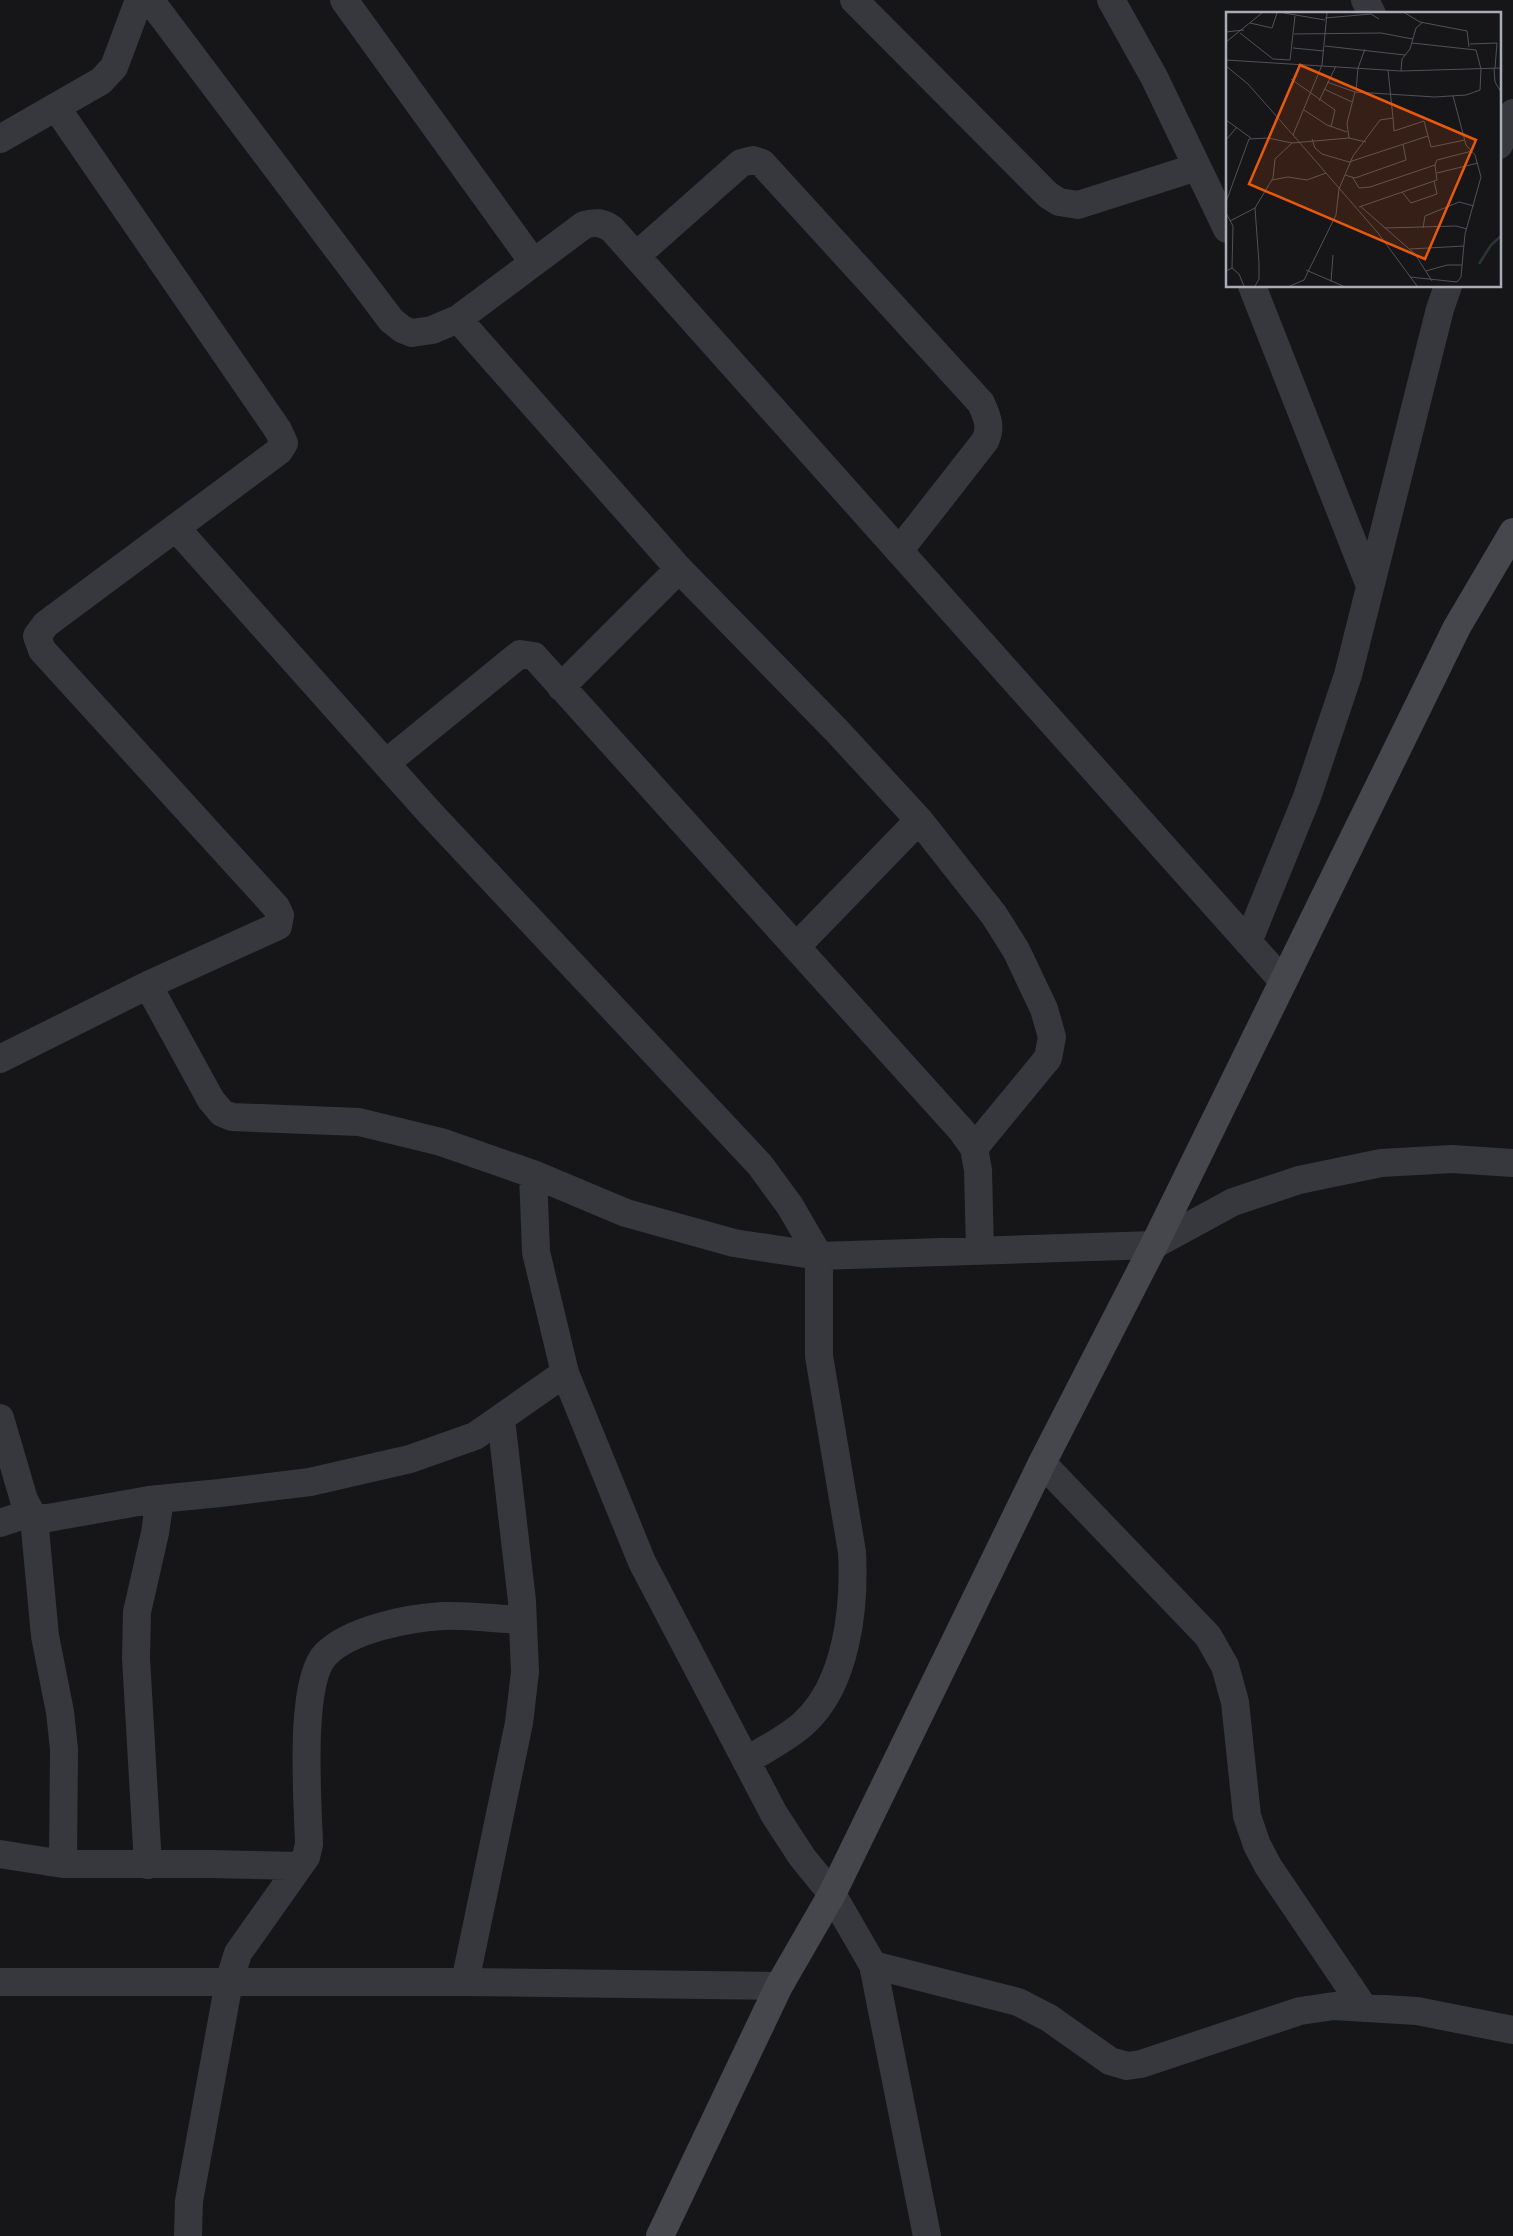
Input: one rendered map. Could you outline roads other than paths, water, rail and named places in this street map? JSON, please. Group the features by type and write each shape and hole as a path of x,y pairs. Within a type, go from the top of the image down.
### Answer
{"street":[{"path":"0,139 101,80 114,67 139,0"},
{"path":"150,0 391,320 412,333 432,330 458,319 584,225 594,222 604,223 612,229 1284,981"},
{"path":"344,0 533,262"},
{"path":"854,0 1042,188 1059,202 1078,205 1197,167"},
{"path":"1111,0 1154,77 1226,227"},
{"path":"1365,0 1371,12"},
{"path":"0,1059 148,985 278,926 280,915 276,907 42,650 37,636 46,624 279,452 284,443 278,430 56,107"},
{"path":"1500,143 1513,113"},
{"path":"636,256 741,163 753,160 762,163 981,403 989,423 990,432 899,551"},
{"path":"1253,288 1370,586"},
{"path":"1248,942 1307,797 1348,676 1440,309 1447,288"},
{"path":"458,319 679,570 837,731 918,820 994,915 1016,950 1044,1009 1052,1037 1048,1058 974,1148"},
{"path":"176,528 386,763 760,1165 790,1206 819,1256 819,1356 852,1552 854,1584 843,1654 828,1695 803,1725 746,1761"},
{"path":"660,2236 779,1986 832,1894 1042,1463 1154,1245 1457,626 1513,532"},
{"path":"561,687 679,570"},
{"path":"386,763 520,654 534,656 920,1082 962,1131 974,1148 978,1170 980,1250"},
{"path":"796,947 918,820"},
{"path":"148,985 206,1091 222,1113 241,1118 359,1122 441,1142 533,1174 626,1213 734,1243 819,1256 1154,1245 1233,1202 1299,1180 1380,1163 1452,1159 1513,1163"},
{"path":"533,1174 536,1252 565,1373 642,1562 774,1814 802,1857 832,1894 873,1965 927,2236"},
{"path":"0,1523 32,1515 58,1516 160,1498 310,1482 410,1459 474,1436 565,1373"},
{"path":"0,1418 24,1500 32,1515 45,1636 60,1712 64,1749 63,1864"},
{"path":"465,1982 518,1723 525,1672 522,1620 501,1419"},
{"path":"1042,1463 1208,1636 1225,1666 1235,1702 1247,1816 1257,1845 1268,1866 1364,2008"},
{"path":"148,1864 136,1658 137,1612 155,1533 160,1498"},
{"path":"188,2236 189,2202 229,1982 238,1953 306,1857 309,1844 306,1746 310,1695 325,1655 349,1637 393,1624 442,1616 522,1620"},
{"path":"0,1854 63,1864 299,1866"},
{"path":"873,1965 1018,2002 1049,2018 1110,2061 1127,2066 1141,2064 1300,2011 1334,2006 1417,2011 1513,2030"},
{"path":"0,1982 465,1982 779,1986"}]}
